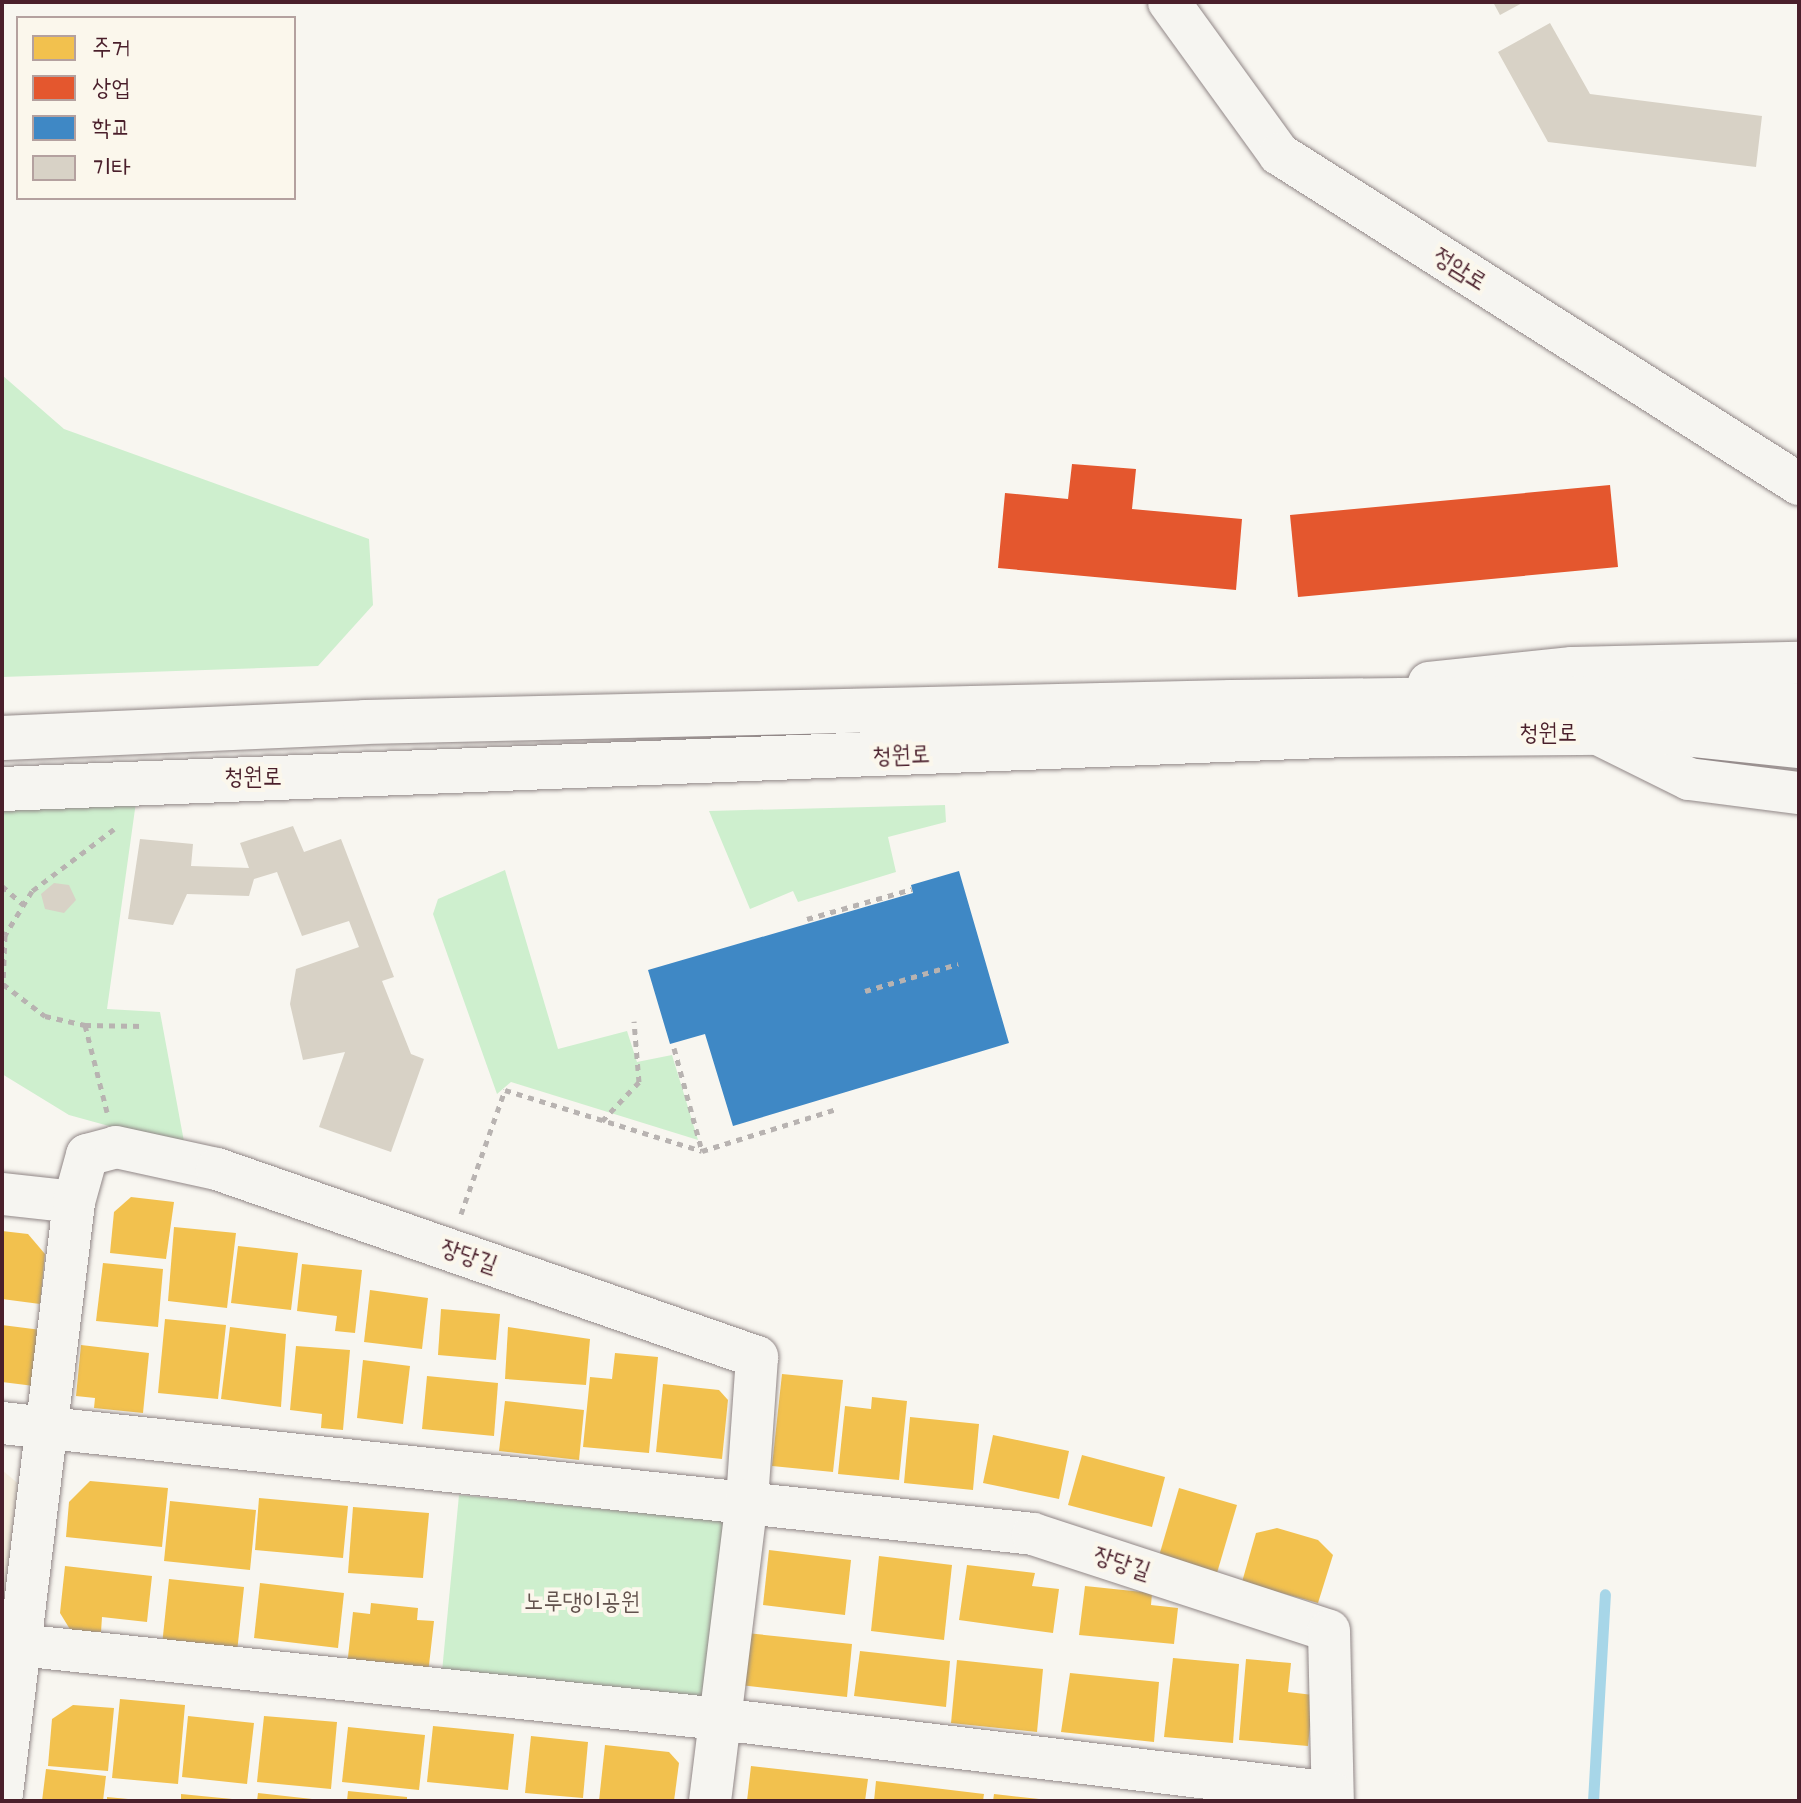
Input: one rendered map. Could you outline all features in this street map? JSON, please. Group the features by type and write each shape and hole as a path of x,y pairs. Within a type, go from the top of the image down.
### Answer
{"main road":[{"name":"청원로","path":"2,738 365,722 1231,702 1570,698 1799,705"},
{"name":"청원로","path":"2,789 1346,735 1666,732 1799,746"}],"street":[{"name":"정암로","path":"1169,2 1279,154 1799,484"},
{"path":"1231,702 1572,668 1799,663"},
{"path":"1596,733 1689,779 1799,793"},
{"path":"2,1793 74,1202 87,1155 116,1147"},
{"name":"장당길","path":"116,1147 217,1169 757,1357 747,1500 710,1801"},
{"path":"2,1194 74,1202"},
{"name":"장당길","path":"2,1423 747,1500 1033,1534 1329,1631 1332,1797 719,1719 19,1645"}],"path":[{"path":"114,829 32,891 5,935 3,984 45,1016 85,1025 144,1026"},
{"path":"2,886 24,905"},
{"path":"807,919 912,889"},
{"path":"865,991 958,964"},
{"path":"602,1121 639,1082 634,1021"},
{"path":"85,1025 116,1147"},
{"path":"674,1048 702,1151"},
{"path":"448,1249 505,1090 702,1151 834,1110"}],"shaded area":[{"path":"2,1470 26,1490 2,1683"}],"green space":[{"path":"2,375 64,429 369,539 373,605 318,666 2,677"},
{"path":"136,802 107,1009 160,1012 185,1147 69,1115 2,1074 2,810"},
{"path":"945,805 946,822 888,837 896,872 798,902 793,891 750,909 709,811"},
{"path":"505,870 558,1049 627,1031 637,1062 672,1055 698,1140 511,1082 497,1094 433,914 438,899"},
{"name":"노루댕이공원","path":"459,1495 724,1521 706,1708 441,1682"}],"building: 주거":[{"path":"131,1197 174,1202 166,1259 110,1253 114,1212"},
{"path":"174,1227 236,1233 227,1308 168,1301"},
{"path":"2,1231 28,1234 45,1254 40,1304 2,1299"},
{"path":"238,1246 298,1253 291,1310 231,1303"},
{"path":"103,1263 163,1269 158,1327 96,1321"},
{"path":"302,1264 362,1270 355,1333 335,1331 337,1316 297,1311"},
{"path":"370,1290 428,1298 422,1349 364,1342"},
{"path":"441,1309 500,1314 496,1360 438,1355"},
{"path":"165,1319 226,1325 218,1399 158,1393"},
{"path":"2,1325 41,1330 34,1386 2,1382"},
{"path":"230,1327 286,1334 281,1407 221,1399"},
{"path":"508,1327 590,1339 586,1385 505,1379"},
{"path":"81,1345 149,1353 143,1413 94,1408 95,1398 76,1396"},
{"path":"296,1346 350,1350 343,1430 321,1428 322,1414 290,1410"},
{"path":"615,1353 658,1357 649,1453 583,1447 590,1377 612,1379"},
{"path":"363,1360 410,1366 403,1424 357,1418"},
{"path":"782,1374 843,1380 833,1472 772,1466"},
{"path":"427,1376 498,1383 494,1436 422,1429"},
{"path":"663,1384 719,1390 728,1400 722,1459 656,1452"},
{"path":"872,1397 907,1401 899,1480 838,1474 845,1406 871,1409"},
{"path":"505,1401 584,1410 579,1460 499,1451"},
{"path":"910,1417 979,1424 973,1490 904,1483"},
{"path":"993,1435 1069,1451 1059,1499 983,1483"},
{"path":"1082,1455 1165,1477 1152,1527 1068,1505"},
{"path":"90,1481 168,1488 162,1547 66,1537 69,1502"},
{"path":"1179,1488 1237,1505 1217,1573 1159,1556"},
{"path":"259,1498 348,1506 343,1558 255,1550"},
{"path":"170,1501 256,1510 250,1570 164,1561"},
{"path":"353,1507 429,1513 423,1578 348,1573"},
{"path":"1277,1528 1318,1540 1333,1555 1318,1603 1242,1582 1256,1533"},
{"path":"769,1550 851,1560 845,1615 763,1605"},
{"path":"879,1556 952,1565 944,1640 871,1631"},
{"path":"967,1565 1035,1573 1032,1586 1059,1589 1053,1633 959,1620"},
{"path":"65,1566 152,1576 147,1622 102,1617 101,1632 71,1631 60,1613"},
{"path":"169,1579 244,1587 237,1652 162,1645"},
{"path":"260,1583 344,1593 338,1648 254,1638"},
{"path":"1085,1586 1152,1593 1151,1605 1178,1608 1174,1644 1079,1635"},
{"path":"371,1603 418,1608 417,1620 434,1621 428,1674 347,1666 353,1612 370,1614"},
{"path":"746,1633 852,1644 847,1697 740,1685"},
{"path":"860,1651 950,1661 946,1707 854,1696"},
{"path":"1173,1658 1239,1664 1233,1743 1164,1737"},
{"path":"1246,1659 1291,1663 1288,1692 1313,1695 1308,1746 1239,1740"},
{"path":"957,1660 1043,1669 1037,1732 951,1723"},
{"path":"1070,1673 1159,1682 1154,1742 1061,1732"},
{"path":"120,1699 185,1705 178,1784 112,1778"},
{"path":"73,1705 114,1708 108,1771 48,1766 52,1719"},
{"path":"188,1716 254,1723 247,1784 182,1777"},
{"path":"264,1716 337,1722 331,1789 257,1782"},
{"path":"433,1726 514,1734 508,1790 427,1782"},
{"path":"348,1727 425,1735 419,1790 342,1782"},
{"path":"531,1736 588,1742 583,1798 525,1793"},
{"path":"605,1745 669,1752 679,1763 674,1801 599,1801"},
{"path":"751,1766 868,1779 865,1801 747,1801"},
{"path":"46,1769 106,1776 103,1801 42,1801"},
{"path":"876,1781 984,1794 983,1801 874,1801"},
{"path":"348,1791 407,1797 407,1801 347,1801"},
{"path":"258,1793 312,1799 312,1801 257,1801"},
{"path":"181,1794 232,1799 181,1801"},
{"path":"994,1794 1039,1799 1039,1801 993,1801"},
{"path":"107,1797 128,1799 128,1801 107,1801"}],"building: 상업":[{"path":"1072,464 1136,469 1132,509 1242,519 1236,590 998,568 1005,493 1068,499"},
{"path":"1610,485 1618,567 1298,597 1290,515"}],"building: 학교":[{"path":"959,871 1009,1043 733,1126 705,1034 670,1044 648,970 913,893 911,885"}],"building: 기타":[{"path":"1493,2 1524,2 1500,15"},
{"path":"1550,23 1590,94 1762,116 1756,167 1548,142 1498,52"},
{"path":"293,826 304,852 341,839 394,977 382,981 411,1054 424,1059 391,1152 319,1127 345,1052 303,1060 290,1004 296,969 359,947 349,921 302,936 277,872 254,879 249,896 187,894 173,925 128,919 140,839 193,844 191,866 249,868 240,843"},
{"path":"54,883 69,885 76,900 64,913 45,909 41,894"}],"waterway":[{"path":"1593,1801 1605,1594"}]}
